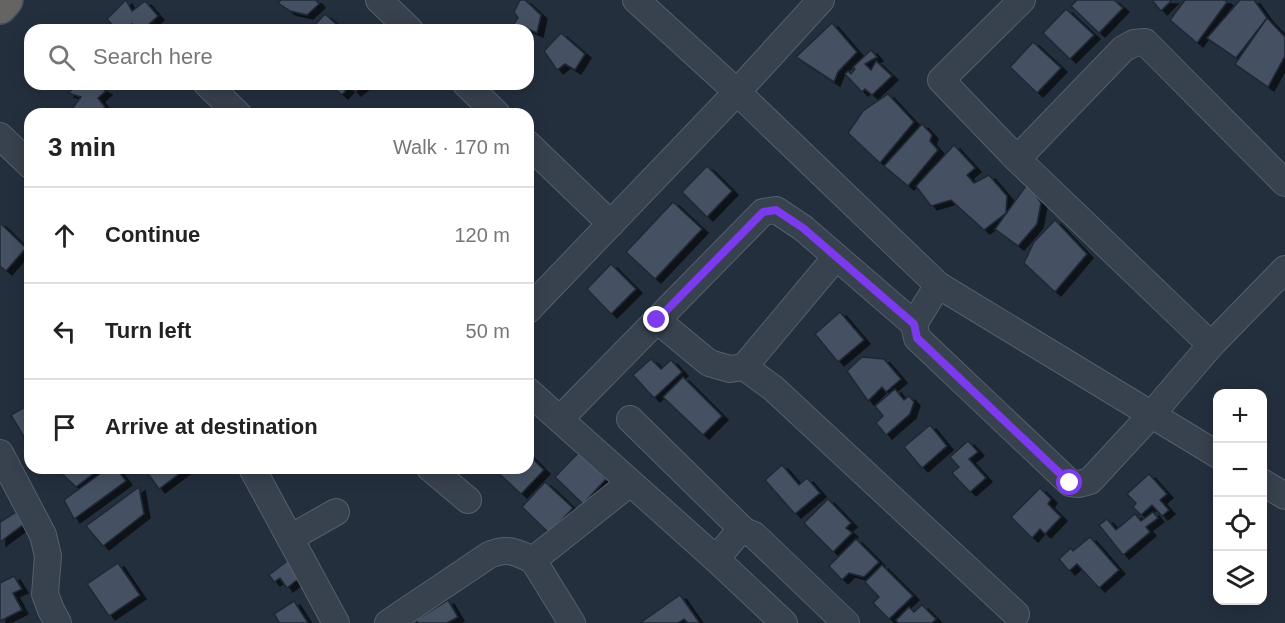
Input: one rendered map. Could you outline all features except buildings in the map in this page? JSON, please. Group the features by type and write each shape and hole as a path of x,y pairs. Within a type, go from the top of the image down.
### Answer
{"highway":[{"path":"0,7 6,0"}],"street":[{"path":"379,0 404,24"},
{"path":"636,0 737,92 938,285 1213,452"},
{"path":"534,304 737,92 821,0"},
{"path":"1022,0 941,80 1017,159 1211,345"},
{"path":"1017,159 1123,49 1134,43 1145,42 1285,183"},
{"path":"213,90 232,108"},
{"path":"472,90 491,108"},
{"path":"0,136 24,159"},
{"path":"534,150 611,224"},
{"path":"560,419 763,212 776,210 803,228 914,324 917,338 1070,483 1079,484 1090,481 1211,345 1285,269"},
{"path":"744,368 836,257"},
{"path":"914,324 938,285"},
{"path":"657,320 709,363 730,369 744,368 773,388 1016,614"},
{"path":"534,396 784,623"},
{"path":"630,418 744,531 754,535 846,623"},
{"path":"0,453 43,535 48,556 45,594 58,623"},
{"path":"255,474 336,623"},
{"path":"437,474 468,500"},
{"path":"533,560 630,483"},
{"path":"1267,485 1285,496"},
{"path":"290,538 336,512"},
{"path":"716,560 737,534 744,531"},
{"path":"388,623 500,549 512,550 533,560 572,623"}],"route":[{"path":"657,320 763,212 776,210 803,228 914,324 917,338 1070,483"}]}
